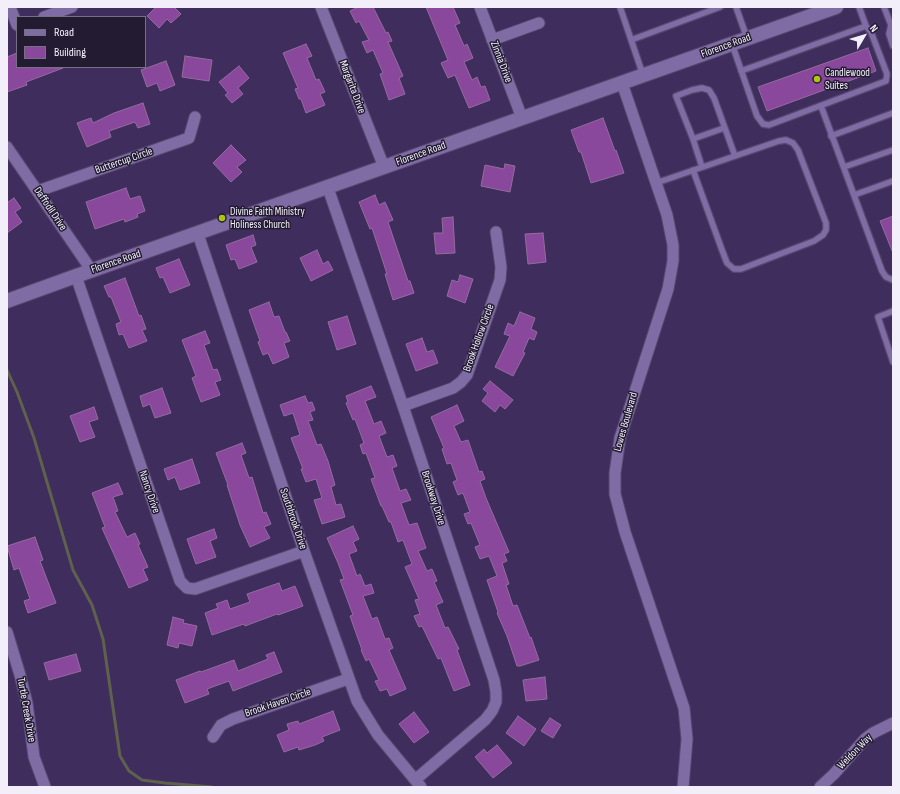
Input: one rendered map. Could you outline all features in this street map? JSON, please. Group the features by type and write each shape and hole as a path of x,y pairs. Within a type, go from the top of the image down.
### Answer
{"street":[{"path":"10,7 16,23"},
{"path":"47,16 72,7"},
{"name":"Margarita Drive","path":"321,7 384,167"},
{"name":"Zinnia Drive","path":"480,7 522,118"},
{"name":"Florence Road","path":"7,301 836,7"},
{"path":"492,40 539,23"},
{"name":"Lowes Boulevard","path":"622,83 671,229 673,245 671,276 668,289 620,438 615,473 615,494 625,532 684,708 687,739 683,787"},
{"name":"Buttercup Circle","path":"38,192 189,138 195,117"},
{"name":"Daffodil Drive","path":"7,147 92,270"},
{"name":"Brookway Drive","path":"328,188 403,406 494,680 496,692 496,702 492,711 485,720 418,784"},
{"name":"Brook Hollow Circle","path":"403,406 453,388 467,375 500,280 499,250 496,232"},
{"name":"Southbrook Drive","path":"198,234 348,679 357,701 378,735 418,784"},
{"name":"Nancy Drive","path":"76,276 180,581 186,588 195,589 304,551"},
{"name":"Turtle Creek Drive","path":"7,632 25,696 34,757 45,787"},
{"name":"Brook Haven Circle","path":"213,736 221,725 233,719 348,679"},
{"name":"Weldon Way","path":"820,787 834,774 865,739 873,733 893,723"}],"lane":[{"path":"620,7 644,75"},
{"path":"631,40 720,7"},
{"path":"736,7 747,38"},
{"path":"732,44 757,116 763,124 769,125 886,82 887,74 871,32 866,26 859,7"},
{"path":"884,7 890,15 892,26 889,34 893,46"},
{"path":"741,70 866,26"},
{"path":"702,167 676,96 692,90 702,88 709,90 714,98 735,156"},
{"path":"821,106 882,271 886,277 893,280"},
{"path":"831,136 893,113"},
{"path":"693,139 724,128"},
{"path":"656,183 693,170 779,141 786,140 793,143 798,150 826,222 826,230 823,235 814,241 742,269 734,269 727,263 693,170"},
{"path":"844,167 893,150"},
{"path":"854,195 893,181"},
{"path":"893,311 878,317 893,362"}],"building":[{"path":"156,7 174,7 181,14 171,23 167,19 159,28 147,16"},
{"path":"358,7 373,7 386,33 388,32 392,41 388,42 403,76 399,78 405,94 389,100 380,74 383,73 373,50 367,53 362,42 369,40 359,21 356,23 350,11"},
{"path":"426,7 453,7 460,23 455,25 464,46 467,44 473,58 464,62 472,80 477,77 481,87 485,86 490,100 469,108 455,75 448,78 441,63 448,60"},
{"path":"306,44 312,56 307,58 316,80 319,79 325,92 320,94 325,105 306,113 301,99 299,99 295,89 298,88 283,53"},
{"name":"Candlewood Suites","path":"868,48 876,71 767,111 758,87"},
{"path":"16,53 16,68 63,68 26,82 27,85 7,92 7,57"},
{"path":"185,56 212,60 209,81 182,77"},
{"path":"166,61 175,85 160,91 157,83 147,87 141,70"},
{"path":"239,66 249,78 238,88 243,94 232,103 225,95 228,93 219,82"},
{"path":"143,103 150,124 138,128 135,122 109,131 111,137 87,147 77,123 91,118 93,123 114,113"},
{"path":"603,118 624,173 591,183 581,152 579,152 571,130"},
{"path":"231,145 246,160 237,167 242,172 231,182 213,163"},
{"path":"505,164 515,166 510,192 481,186 485,165 504,169"},
{"path":"126,188 130,199 140,196 145,211 137,214 138,217 125,222 124,219 95,229 86,202"},
{"path":"375,195 379,205 385,202 393,220 388,222 408,281 410,281 414,293 393,300 385,274 387,274 372,228 370,229 359,202"},
{"path":"14,198 21,208 15,212 22,222 7,233 7,201 8,202"},
{"path":"893,216 893,253 880,221"},
{"path":"453,217 455,253 436,254 434,233 443,233 442,218"},
{"path":"543,233 546,262 528,264 525,234"},
{"path":"253,235 256,245 251,247 257,262 239,269 235,259 231,260 226,245"},
{"path":"317,250 323,264 328,261 333,270 311,281 300,258"},
{"path":"179,259 190,285 170,293 163,277 160,278 156,268"},
{"path":"460,275 473,279 465,303 447,296 452,280 458,282"},
{"path":"125,278 139,316 141,315 146,329 142,330 147,341 129,348 123,334 119,335 116,324 121,322 111,297 109,297 104,286"},
{"path":"269,302 274,317 279,316 290,341 284,343 289,357 273,364 268,353 263,355 258,342 260,341 249,310"},
{"path":"520,312 535,318 531,329 537,332 534,340 529,338 523,352 525,353 513,376 495,367 510,336 504,334 508,323 514,326"},
{"path":"347,316 356,344 337,350 328,322"},
{"path":"205,331 210,343 204,345 213,370 217,369 221,380 215,382 220,395 201,402 192,378 196,376 182,340"},
{"path":"422,338 427,352 433,350 438,363 416,371 406,344"},
{"path":"490,381 513,400 505,409 500,405 495,412 482,401 488,393 483,389"},
{"path":"371,386 376,397 365,401 374,424 381,421 386,433 379,436 387,457 393,455 397,466 392,468 400,491 406,489 411,500 401,503 409,525 417,523 426,548 418,551 427,571 432,569 437,581 434,582 443,602 436,605 445,628 448,627 459,649 457,650 470,685 454,691 441,658 438,659 422,626 419,627 414,616 420,614 415,600 419,599 405,567 412,564 403,540 398,542 391,522 389,522 381,506 371,479 375,478 366,453 363,454 360,445 364,443 355,419 353,420 346,403 348,402 346,396"},
{"path":"162,388 171,413 155,418 150,404 143,407 140,396"},
{"path":"305,396 308,403 312,402 315,410 310,412 313,420 308,421 317,445 321,444 328,461 335,485 331,487 336,505 341,504 345,517 322,524 314,500 322,498 316,479 306,482 301,469 303,469 291,438 300,435 293,413 284,416 280,405"},
{"path":"457,405 464,421 454,426 461,442 468,440 479,472 482,471 485,479 480,481 509,552 504,554 507,561 502,563 509,584 506,585 513,606 517,605 539,660 520,666 517,666 507,636 497,613 498,612 487,580 497,576 489,556 480,559 475,547 480,545 471,523 468,524 464,514 470,512 463,493 458,495 453,482 457,480 451,463 447,464 442,449 444,448 431,417"},
{"path":"94,407 98,419 89,422 95,437 80,442 70,416"},
{"path":"242,443 246,453 241,455 249,478 252,477 263,513 266,512 271,524 264,527 270,538 250,547 240,525 228,485 216,453"},
{"path":"192,459 200,483 180,490 175,477 168,480 164,469"},
{"path":"118,483 123,494 113,497 118,511 115,512 127,537 135,533 140,544 138,545 148,567 143,569 148,580 129,588 102,528 105,527 92,493"},
{"path":"353,526 359,539 353,542 357,551 349,554 357,576 360,574 365,586 371,584 374,593 363,596 372,619 377,617 385,639 389,638 393,648 389,650 406,689 390,696 387,689 380,691 375,681 379,680 369,659 366,661 361,650 350,616 353,615 340,580 344,579 327,538"},
{"path":"214,529 217,538 210,541 216,557 196,564 187,539"},
{"path":"35,537 43,560 40,561 56,603 28,613 24,601 30,599 19,568 14,570 7,546"},
{"path":"279,583 282,591 295,586 303,606 245,626 244,624 212,635 205,613 218,608 216,604 227,600 230,609 250,602 247,594"},
{"path":"173,617 184,620 183,623 197,626 192,646 179,643 178,648 167,645"},
{"path":"274,652 282,672 233,691 229,681 207,689 209,694 185,703 176,680 234,660 238,671 268,659 266,655"},
{"path":"76,654 81,671 49,680 44,663"},
{"path":"545,677 547,699 526,701 523,680"},
{"path":"333,711 340,730 322,737 324,741 315,745 299,750 298,747 284,752 277,735 289,730 287,724 298,721 299,724"},
{"path":"414,712 429,732 414,743 399,724"},
{"path":"518,716 536,729 524,746 506,733"},
{"path":"550,718 561,725 553,738 541,731"},
{"path":"497,745 512,763 493,778 475,757 484,749 487,753"}],"waterway":[{"path":"7,370 34,438 73,570 92,605 103,639 120,756 129,771 142,780 212,787"}],"place":[{"name":"Candlewood Suites","path":"817,79"},
{"name":"Divine Faith Ministry Holiness Church","path":"222,218"}]}
